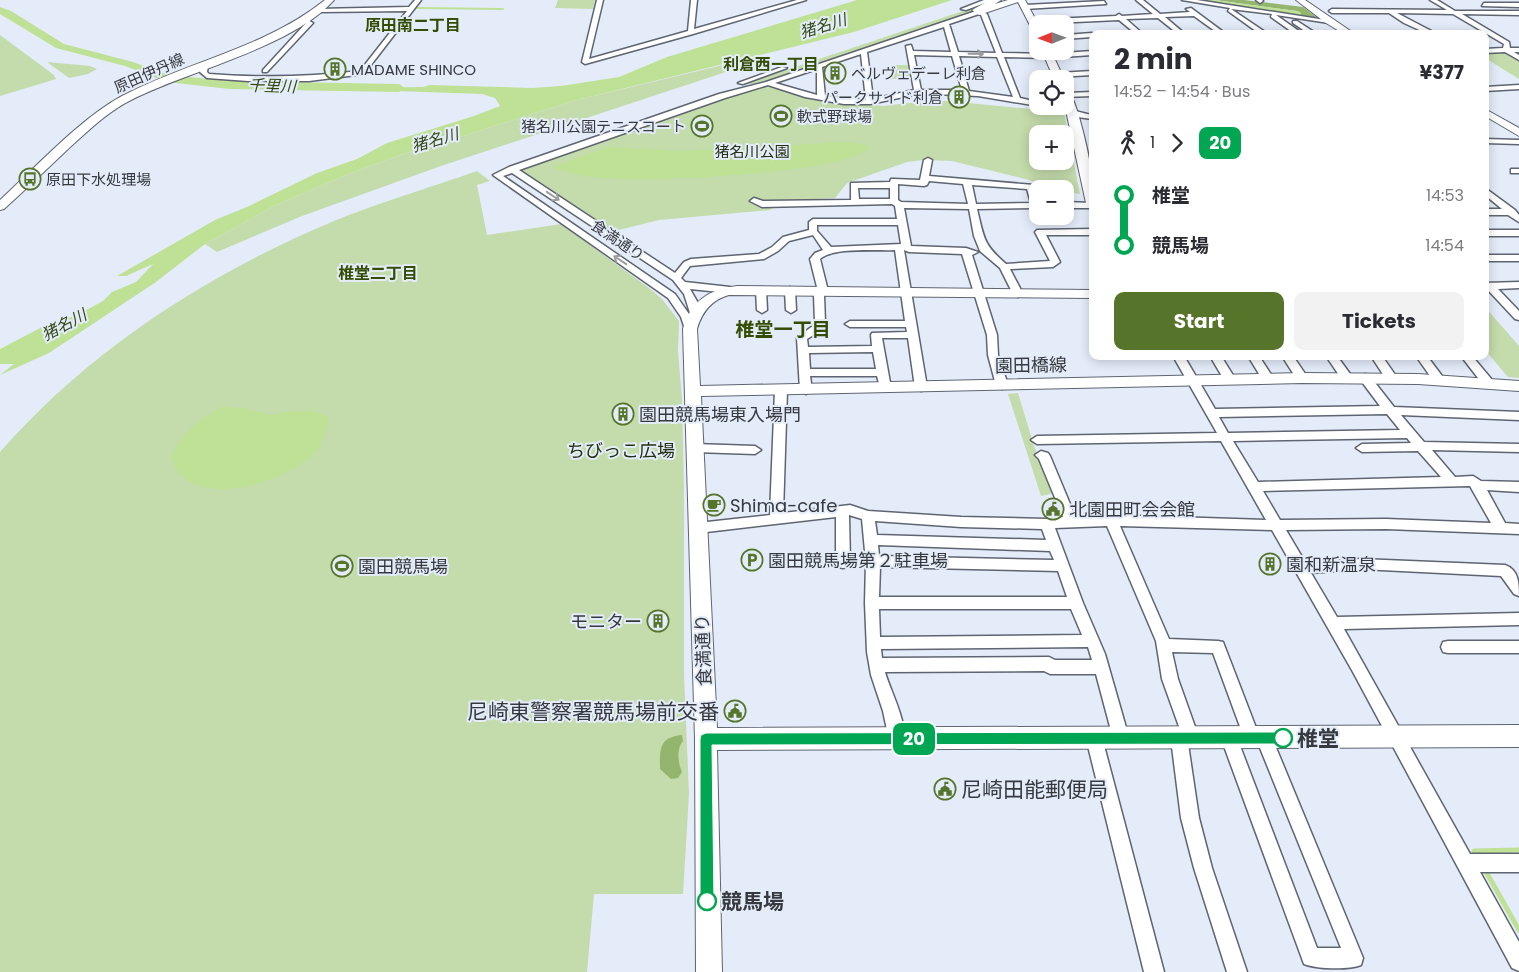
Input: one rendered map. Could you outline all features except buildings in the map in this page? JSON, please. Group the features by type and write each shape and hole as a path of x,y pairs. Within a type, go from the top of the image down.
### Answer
{"street":[{"name":"原田伊丹線","path":"0,206 99,116 125,99 159,83 268,39 320,10 330,0"},
{"path":"205,64 202,72 207,76 248,79 309,79 362,73 418,0"},
{"path":"600,0 584,62 803,0"},
{"path":"691,33 694,0"},
{"path":"953,12 990,0"},
{"path":"979,12 977,8 997,0"},
{"path":"512,169 722,96 768,83 1016,0"},
{"path":"1139,0 1177,30"},
{"path":"1178,0 1218,30"},
{"path":"1184,0 1227,8 1329,21"},
{"path":"1300,0 1329,21 1351,30"},
{"path":"1306,0 1353,30"},
{"path":"1312,0 1353,30"},
{"path":"1433,0 1485,30"},
{"path":"1504,0 1519,4"},
{"path":"1029,16 1023,4 1102,2 1136,30"},
{"path":"1351,4 1363,11"},
{"path":"1482,5 1519,4"},
{"path":"1227,8 1259,30"},
{"path":"320,10 412,9"},
{"path":"1329,9 1354,30"},
{"path":"1329,9 1391,12 1519,13"},
{"path":"979,12 984,14 1017,99"},
{"path":"1391,12 1406,22 1430,30"},
{"path":"1268,13 1294,30"},
{"path":"1074,20 1196,14"},
{"path":"934,18 943,15"},
{"path":"1285,15 1308,30"},
{"path":"265,71 310,23 304,20"},
{"path":"944,24 947,26 966,93"},
{"path":"1489,32 1506,42 1506,50"},
{"path":"1074,36 1089,35"},
{"path":"905,37 918,92"},
{"path":"1506,50 1519,58"},
{"path":"1489,51 1519,50"},
{"path":"864,51 870,102"},
{"path":"910,53 1029,54"},
{"path":"1074,53 1089,53"},
{"path":"624,131 655,111 795,65"},
{"path":"818,66 820,69 821,97"},
{"path":"1074,75 1089,73"},
{"path":"768,83 803,95 870,102 918,92 966,93 1029,102"},
{"path":"1489,89 1519,86"},
{"path":"1074,93 1089,94"},
{"path":"1489,110 1519,128"},
{"path":"1074,113 1089,116"},
{"path":"1489,114 1519,133"},
{"path":"1073,115 1089,187"},
{"path":"1489,141 1519,142"},
{"path":"921,387 905,292 900,222 893,185 894,181 924,183 928,160"},
{"name":"食満通り","path":"690,329 695,313 694,303 679,282 512,169 498,174 672,296 686,317 690,329 706,739 708,972"},
{"path":"925,178 1029,186"},
{"path":"967,182 985,251 1004,267 1018,294"},
{"path":"855,201 854,185 893,185"},
{"path":"1489,191 1517,212 1519,219"},
{"path":"754,201 771,204 855,201 974,207 1029,205"},
{"path":"1074,203 1089,201"},
{"path":"814,202 813,227 828,250"},
{"path":"1489,212 1517,212"},
{"path":"679,282 687,264 691,262 761,257 775,249 786,239 813,227 900,222"},
{"path":"1004,267 1053,264 1055,262 1040,232 1089,232"},
{"path":"1489,234 1519,233"},
{"path":"806,390 803,336 819,327 820,324 822,287 815,259 818,255 828,250 902,247 909,249 985,251"},
{"path":"966,251 992,335 993,356 1002,386"},
{"path":"1489,258 1519,258"},
{"path":"646,277 730,290 1089,294"},
{"path":"1489,283 1519,285"},
{"path":"1489,284 1519,317"},
{"path":"695,313 702,303 716,294 730,290"},
{"path":"761,290 762,310"},
{"path":"790,290 791,310"},
{"path":"850,324 911,330"},
{"path":"804,373 883,380 876,335 911,330"},
{"path":"803,350 878,350"},
{"path":"1181,360 1213,413 1398,737 1475,863 1519,961"},
{"path":"1218,360 1230,380"},
{"path":"1256,360 1268,379"},
{"path":"1290,360 1302,378"},
{"path":"1334,360 1347,378"},
{"path":"1379,360 1392,378"},
{"path":"1424,360 1439,380"},
{"path":"1469,360 1489,384"},
{"name":"園田橋線","path":"693,391 806,390 883,380 921,387 1302,378 1392,378 1519,386"},
{"path":"1366,378 1420,447 1451,481"},
{"path":"776,517 781,390"},
{"path":"1213,413 1391,411 1519,416"},
{"path":"1037,440 1410,434"},
{"path":"694,448 755,450"},
{"path":"1362,448 1519,448"},
{"path":"1042,455 1072,521"},
{"path":"1255,487 1473,481 1478,485 1501,529"},
{"path":"1478,485 1519,487"},
{"path":"842,510 844,564"},
{"path":"698,528 776,517 850,510 868,516 961,522 1047,524 1112,520 1277,525 1386,524 1519,529"},
{"path":"868,516 871,540 872,603 876,665 896,727 896,739"},
{"path":"1112,520 1164,645 1170,679 1185,738 1190,818 1203,868 1237,972"},
{"path":"1047,524 1101,667 1121,738"},
{"path":"871,540 1055,546"},
{"path":"872,561 925,564 1063,566"},
{"path":"1301,568 1361,564 1519,572"},
{"path":"1505,571 1519,590"},
{"path":"872,603 1076,603"},
{"path":"1332,623 1519,619"},
{"path":"874,642 1092,641"},
{"path":"1164,645 1218,647 1354,958 1311,957 1229,738"},
{"path":"1448,647 1519,646"},
{"path":"876,665 1049,664 1050,667 1101,667"},
{"path":"706,739 1519,736"},
{"path":"1094,738 1154,972"},
{"path":"1475,863 1519,863"}],"green space":[{"path":"558,0 595,0 593,9 555,8"},
{"path":"975,7 975,12 755,85 747,83"},
{"path":"0,35 54,75 56,79 0,96"},
{"path":"1508,53 1519,60 1519,79 1489,60 1489,54"},
{"path":"752,58 762,60 441,166 302,216 217,252 205,244 274,206 346,175 403,154 573,101"},
{"path":"47,62 90,66 97,69 88,74 69,78"},
{"path":"890,65 909,65 912,79 892,79"},
{"name":"猪名川公園","path":"768,86 795,95 883,106 947,101 1029,109 1029,115 1065,115 1067,125 1029,125 1029,170 1074,170 1074,163 1080,194 1074,193 1074,180 1029,180 952,161 923,160 907,162 847,183 835,198 783,201 770,210 659,220 611,232 519,170 726,98"},
{"name":"園田競馬場","path":"477,171 490,181 477,185 487,235 561,224 649,288 662,299 679,321 678,351 682,399 684,490 684,675 689,794 683,894 594,894 587,972 0,972 0,452 72,380 112,348 197,290 287,242 334,221"},
{"path":"1489,312 1519,346 1519,378 1508,377 1489,355"},
{"path":"1018,393 1034,446 1055,493 1041,496 1008,394"}],"shaded area":[{"path":"1215,0 1244,0 1303,7 1319,19 1301,16 1301,13 1297,11"},
{"path":"682,735 683,741 679,748 678,756 682,772 678,778 671,779 660,769 662,745 669,738"}],"water":[{"name":"猪名川","path":"857,0 952,0 854,32 573,101 403,154 346,175 274,206 205,244 156,282 49,353 0,375 14,364 0,364 0,349 44,326 77,315 103,301 112,292 136,282 153,264 126,276 117,276 215,220 247,207 317,173 357,159 387,143 500,106 495,98 482,94 348,88 423,87 430,85 532,88 561,86 619,77 667,57"},
{"path":"1195,0 1214,0 1297,11 1301,13 1301,16"},
{"path":"844,142 863,144 869,148 854,157 827,164 718,176 612,179 581,175 552,167 608,147 682,151"},
{"path":"222,407 242,408 270,415 286,412 314,411 329,417 325,435 320,446 309,458 293,469 252,485 230,489 210,488 192,483 179,473 171,456 182,439 193,427"}],"waterway":[{"path":"416,8 503,9"},
{"name":"千里川","path":"0,10 60,46 129,64 167,78 230,85 399,88"},
{"path":"1478,857 1474,851 1519,850"},
{"path":"1484,868 1519,930"}],"bus line":[{"name":"20","path":"707,901 706,739 1283,738"}],"place":[{"name":"MADAME SHINCO","path":"335,69"},
{"name":"ベルヴェデーレ利倉","path":"835,73"},
{"name":"パークサイド利倉","path":"959,97"},
{"name":"軟式野球場","path":"781,116"},
{"name":"猪名川公園テニスコート","path":"702,126"},
{"name":"原田下水処理場","path":"30,179"},
{"name":"園田競馬場東入場門","path":"623,414"},
{"name":"Shima-cafe","path":"714,505"},
{"name":"北園田町会会館","path":"1053,509"},
{"name":"園田競馬場第２駐車場","path":"752,560"},
{"name":"園和新温泉","path":"1270,564"},
{"name":"園田競馬場","path":"342,566"},
{"name":"モニター","path":"658,621"},
{"name":"尼崎東警察署競馬場前交番","path":"735,711"},
{"name":"椎堂","path":"1283,738"},
{"name":"尼崎田能郵便局","path":"945,789"},
{"name":"競馬場","path":"707,901"}],"district":[{"name":"原田南二丁目","path":"413,25"},
{"name":"利倉西一丁目","path":"771,64"},
{"name":"椎堂二丁目","path":"378,273"},
{"name":"椎堂一丁目","path":"783,329"}],"park label":[{"name":"ちびっこ広場","path":"621,450"}]}
